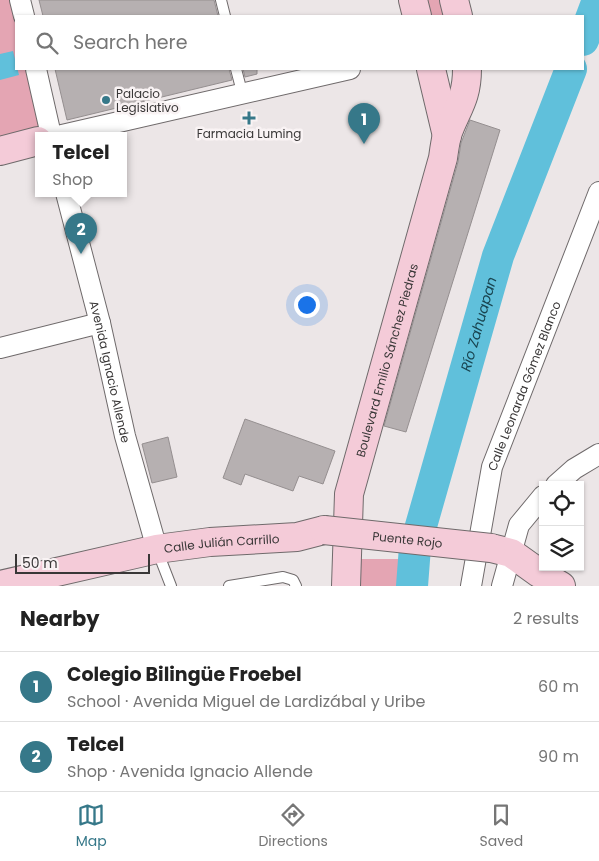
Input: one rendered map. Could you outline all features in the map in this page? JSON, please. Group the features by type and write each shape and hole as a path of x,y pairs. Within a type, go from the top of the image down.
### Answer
{"street":[{"path":"20,0 24,15"},
{"path":"413,0 418,15"},
{"path":"454,0 458,15"},
{"path":"36,70 50,132"},
{"path":"75,132 242,92 345,70"},
{"path":"431,70 447,136"},
{"path":"447,136 460,108 467,86 467,70"},
{"name":"Boulevard Emilio Sánchez Piedras","path":"346,586 349,494 443,158 447,136"},
{"path":"0,151 35,142"},
{"name":"Calle Leonarda Gómez Blanco","path":"495,568 492,467 599,192"},
{"name":"Avenida Ignacio Allende","path":"67,197 100,323 125,436 157,549"},
{"path":"0,348 100,323"},
{"path":"561,481 599,454"},
{"path":"539,501 519,525 495,568 550,580"},
{"name":"Calle Julián Carrillo","path":"0,585 157,549 210,542 297,537 325,538"},
{"name":"Puente Rojo","path":"325,538 495,568"}],"lane":[{"path":"221,0 224,15"},
{"path":"236,70 242,92"},
{"path":"157,549 171,586"},
{"path":"230,586 283,577 293,580 296,586"}],"shaded area":[{"path":"0,0 10,0 15,22 15,70 26,70 40,132 0,141"},
{"path":"420,0 443,0 447,15 423,15"},
{"path":"349,559 403,559 400,586 350,586"}],"water":[{"path":"13,51 15,70 18,70 19,75 0,80 0,54"}],"building":[{"path":"39,0 214,0 218,15 43,15"},
{"name":"Palacio Legislativo","path":"55,70 229,70 232,80 67,120"},
{"path":"243,70 257,70 257,74 245,77"},
{"path":"470,120 500,130 406,432 384,426 458,162 461,143"},
{"path":"245,419 335,451 323,484 299,476 293,491 245,474 241,485 223,478"},
{"path":"168,437 177,477 152,483 142,444"}],"waterway":[{"name":"Río Zahuapan","path":"584,37 598,0"},
{"name":"Río Zahuapan","path":"412,586 415,547 498,256 571,70"}],"place":[{"name":"Palacio Legislativo","path":"106,100"},
{"name":"Farmacia Luming","path":"249,118"},
{"name":"Colegio Bilingüe Froebel","path":"364,144"},
{"name":"Telcel","path":"81,254"}]}
